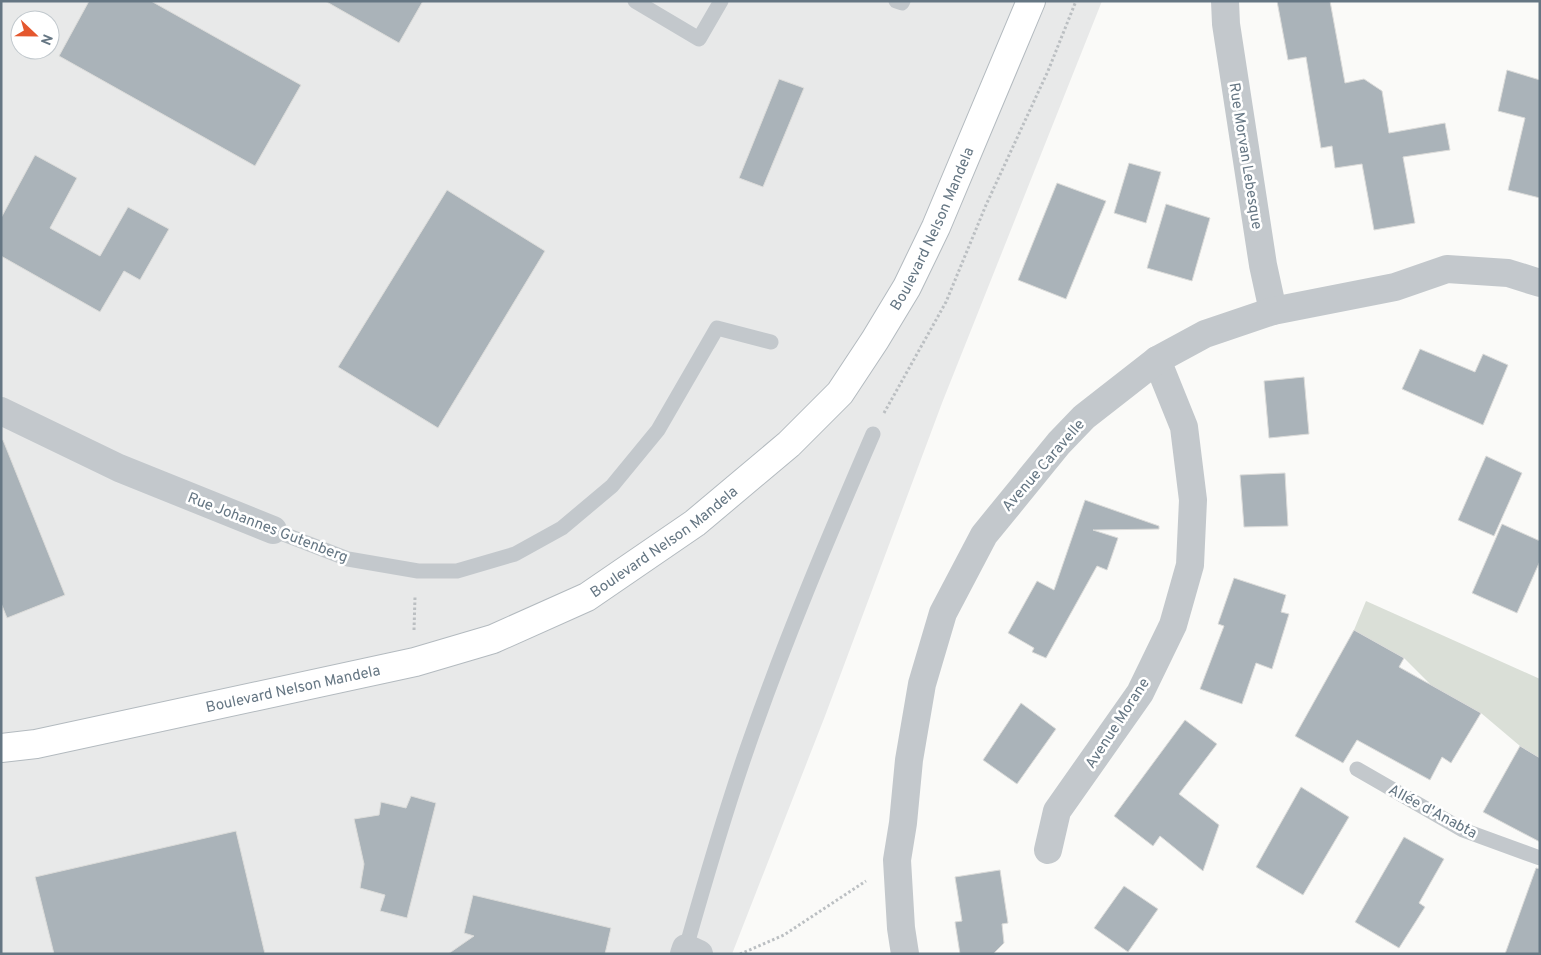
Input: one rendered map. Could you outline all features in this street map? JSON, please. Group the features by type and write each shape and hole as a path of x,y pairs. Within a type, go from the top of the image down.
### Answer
{"street":[{"name":"Boulevard Nelson Mandela","path":"1,748 36,744 415,662 493,639 587,597 695,523 789,444 840,393 911,279 936,227 1031,1"},
{"name":"Rue Morvan Lebesque","path":"1224,1 1263,265 1273,311"},
{"name":"Avenue Caravelle","path":"905,954 901,928 898,860 909,760 922,684 943,613 984,535 1059,443 1084,417 1157,360 1205,334 1273,311 1395,287 1447,269 1508,273 1540,283"},
{"name":"Avenue Morane","path":"1048,850 1057,811 1109,738 1144,684 1173,625 1190,565 1193,500 1184,427 1157,360"},
{"name":"Rue Johannes Gutenberg","path":"1,411 119,468 272,530"},
{"name":"Boulevard Nelson Mandela","path":"1,762 36,744"}],"lane":[{"path":"635,1 699,39 721,1"},
{"path":"896,1 902,3 903,1"},
{"name":"Rue Johannes Gutenberg","path":"272,530 348,559 418,571 457,571 515,554 562,528 612,486 658,430 717,328 771,342"},
{"path":"690,952 716,843 757,722 790,631 873,434"},
{"name":"Allée d'Anabta","path":"1357,769 1463,830 1540,858"}],"path":[{"path":"873,434 946,302 986,204 1048,71 1076,1"},
{"path":"415,662 414,608 418,571"},
{"path":"740,954 784,935 898,860"}],"shaded area":[{"path":"1,1 1102,1 942,403 825,716 732,954 1,954"},
{"path":"1366,601 1540,679 1540,758 1520,746 1481,713 1432,686 1404,658 1354,630"}],"building":[{"path":"89,1 151,1 301,85 255,166 60,57"},
{"path":"325,1 423,1 399,43"},
{"path":"1277,1 1330,1 1345,83 1364,79 1382,91 1389,133 1445,123 1450,150 1403,157 1415,223 1374,230 1362,164 1335,168 1332,146 1321,148 1306,57 1288,60"},
{"path":"1507,70 1540,80 1540,198 1508,190 1525,118 1498,111"},
{"path":"779,79 804,88 763,187 739,178"},
{"path":"35,155 77,178 50,228 100,256 128,207 169,229 140,280 124,271 100,312 1,256 1,218"},
{"path":"1129,163 1161,172 1146,223 1114,213"},
{"path":"1057,183 1106,201 1066,299 1018,280"},
{"path":"447,190 545,251 438,428 338,367"},
{"path":"1166,204 1210,218 1192,281 1147,268"},
{"path":"1420,349 1475,372 1483,354 1508,365 1483,425 1402,389"},
{"path":"1304,377 1309,434 1269,438 1264,381"},
{"path":"1,440 3,440 65,595 7,618 1,603"},
{"path":"1486,456 1522,473 1494,536 1458,520"},
{"path":"1285,473 1288,526 1244,527 1240,475"},
{"path":"1085,500 1159,526 1159,529 1093,530 1118,538 1107,570 1097,566 1046,658 1032,652 1034,648 1008,633 1037,581 1054,590"},
{"path":"1502,524 1540,541 1540,561 1517,613 1472,593"},
{"path":"1234,578 1286,595 1281,612 1289,614 1272,669 1256,663 1242,704 1200,689 1224,626 1218,624"},
{"path":"1354,630 1404,658 1399,667 1481,713 1451,763 1442,757 1430,780 1357,740 1343,763 1295,736"},
{"path":"1021,703 1056,729 1017,784 983,760"},
{"path":"1185,720 1217,744 1179,794 1219,825 1203,871 1160,836 1153,846 1114,816"},
{"path":"1520,746 1540,758 1540,842 1483,812"},
{"path":"1301,787 1349,817 1303,895 1256,867"},
{"path":"411,796 436,803 407,918 380,911 385,895 360,888 364,864 354,819 379,815 381,802 406,808"},
{"path":"236,831 265,954 54,954 35,877"},
{"path":"1404,837 1444,859 1419,903 1425,907 1399,948 1355,922"},
{"path":"1536,868 1540,869 1540,954 1505,954"},
{"path":"1000,870 1008,923 1002,924 1004,943 993,954 960,954 955,922 962,921 955,877"},
{"path":"1124,886 1158,909 1128,952 1094,928"},
{"path":"473,895 611,928 605,954 448,954 474,936 464,933"}]}
